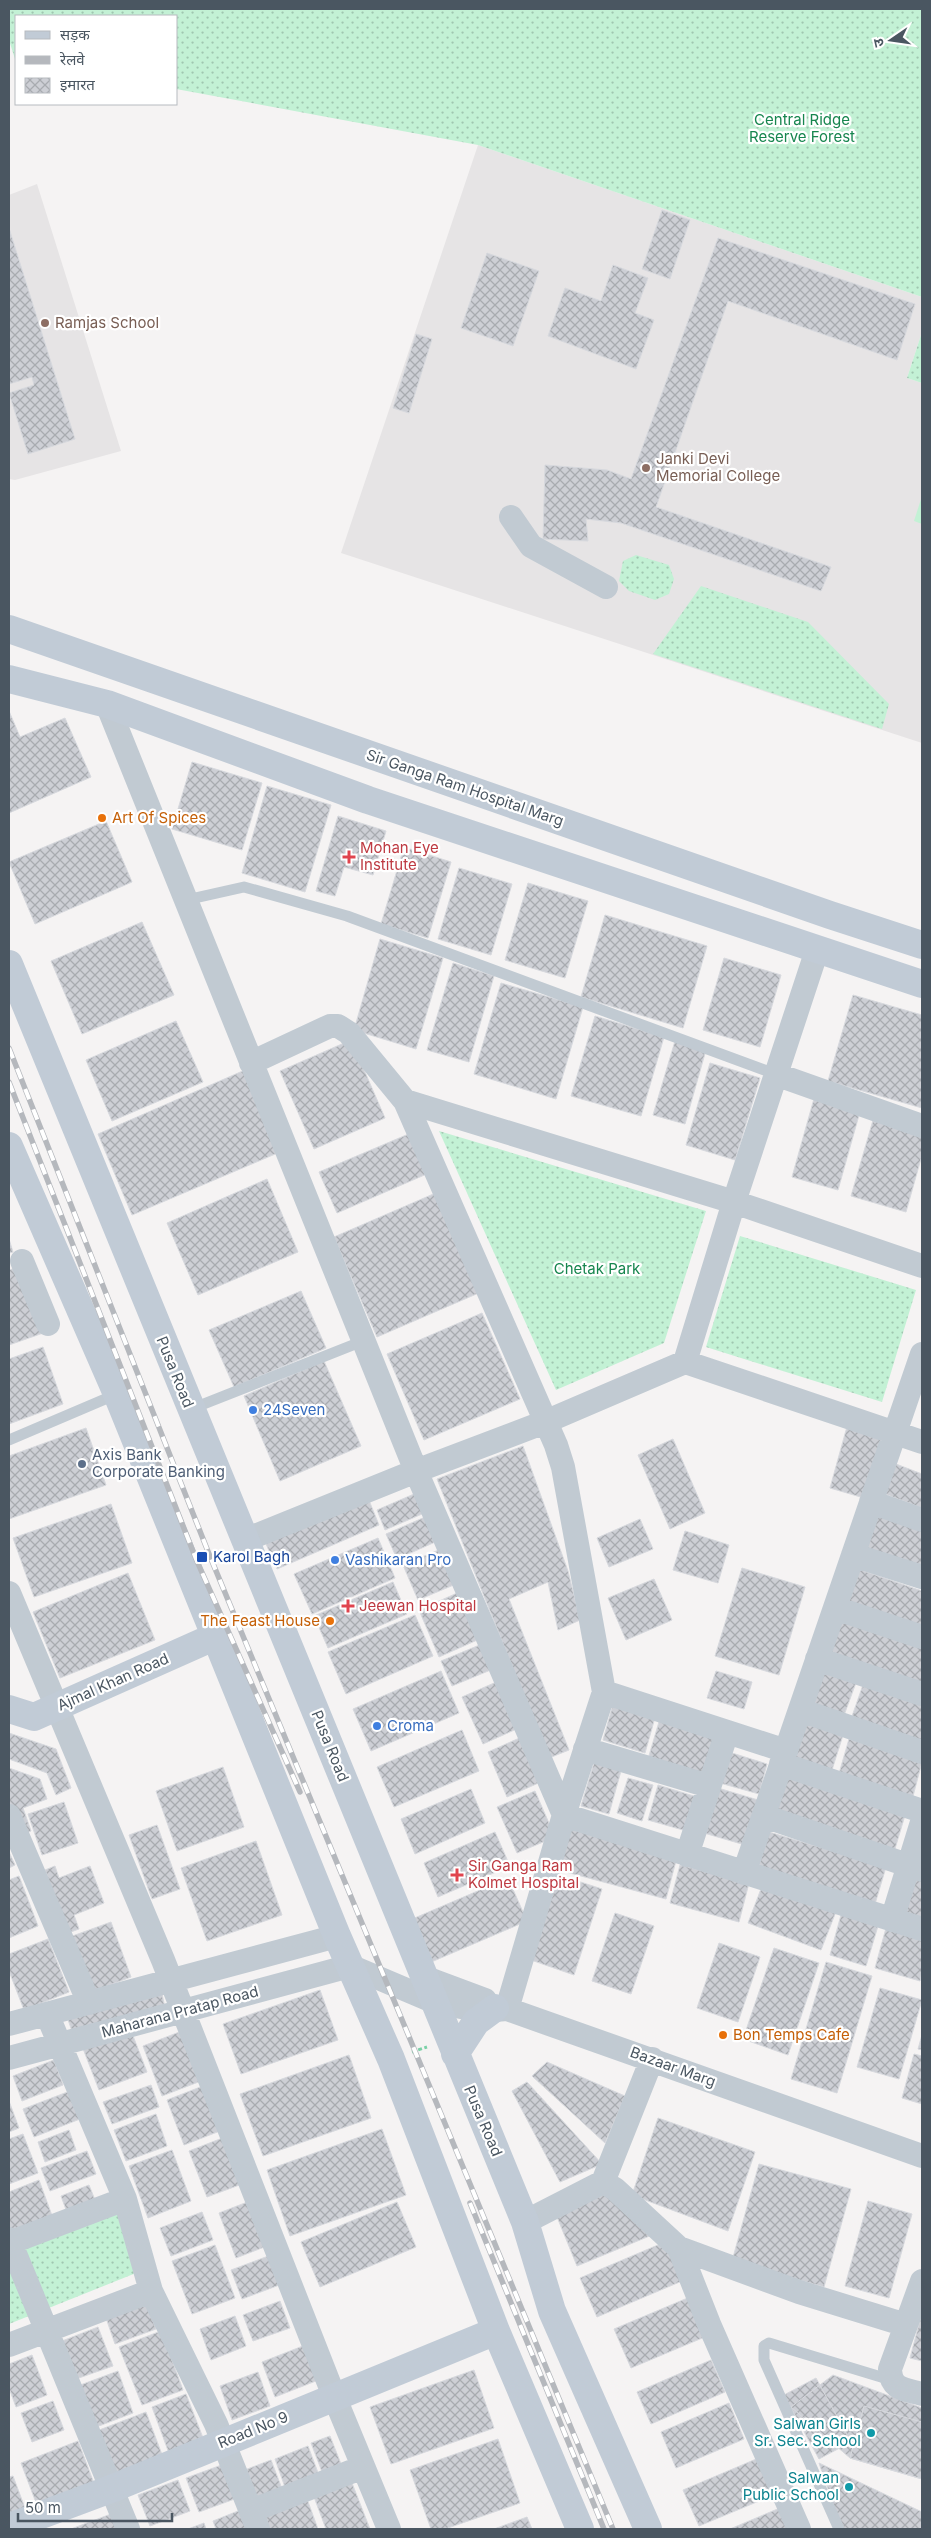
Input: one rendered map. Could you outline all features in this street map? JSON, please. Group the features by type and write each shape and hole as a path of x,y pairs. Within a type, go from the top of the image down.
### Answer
{"main road":[{"name":"Sir Ganga Ram Hospital Marg","path":"9,629 830,915 922,945"},
{"path":"9,679 107,704 368,800 922,984"},
{"path":"817,950 830,915"},
{"name":"Pusa Road","path":"9,964 525,2222 552,2311 648,2529"},
{"path":"9,1146 117,1394 350,1966 391,2059 496,2331 580,2529"},
{"name":"Ajmal Khan Road","path":"9,1709 34,1717 216,1636"},
{"path":"456,2054 476,2022 501,2009"},
{"name":"Road No 9","path":"9,2528 496,2331"}],"street":[{"path":"511,517 530,546 606,587"},
{"path":"107,704 416,1471 564,1815 922,1929"},
{"path":"685,1362 775,1074 817,950"},
{"path":"251,1063 330,1026 338,1026 349,1033 405,1101 556,1445 563,1467 604,1692 501,2009"},
{"path":"775,1074 922,1126"},
{"path":"405,1101 734,1202 922,1266"},
{"path":"48,1324 15,1264 54,1250"},
{"path":"744,1873 922,1354"},
{"path":"245,1540 416,1471 545,1422 685,1362 922,1442"},
{"path":"871,1502 922,1520"},
{"path":"853,1555 922,1578"},
{"path":"9,1593 171,1980 334,2396 389,2529"},
{"path":"835,1608 922,1637"},
{"path":"818,1659 922,1694"},
{"path":"604,1692 727,1732 784,1758 922,1811"},
{"path":"800,1710 922,1752"},
{"path":"687,1855 727,1732"},
{"path":"585,1749 710,1786"},
{"path":"9,1816 89,2002"},
{"path":"764,1816 915,1868"},
{"path":"892,1920 915,1868 922,1822"},
{"path":"9,2024 338,1936"},
{"name":"Bazaar Marg","path":"350,1966 430,1990 486,2000 501,2009 652,2059 922,2156"},
{"name":"Maharana Pratap Road","path":"9,2058 350,1966"},
{"path":"47,2014 125,2199 151,2291 223,2442 254,2520 363,2467"},
{"path":"525,2222 603,2182 652,2059"},
{"path":"603,2182 615,2189 679,2248 799,2292 906,2325"},
{"path":"125,2199 9,2241 128,2529"},
{"path":"679,2248 709,2324 799,2529"},
{"path":"922,2281 890,2369 890,2380 896,2386 922,2394"},
{"path":"9,2345 151,2291"}],"lane":[{"path":"186,900 244,887 347,916 775,1074"},
{"path":"191,1408 363,1341"},
{"path":"9,1440 117,1394"},
{"path":"839,2529 764,2360 764,2346 769,2343 890,2380"}],"shaded area":[{"name":"Janki Devi Memorial College","path":"478,145 922,297 922,332 907,378 922,383 922,743 341,553"},
{"name":"Ramjas School","path":"37,184 121,451 15,480 9,479 9,195"}],"green space":[{"name":"Central Ridge Reserve Forest","path":"9,9 922,9 922,297 478,145 178,89 178,15 15,15 15,59 9,40"},
{"path":"922,332 922,383 907,378"},
{"path":"922,496 922,524 914,521"},
{"path":"636,555 669,565 674,579 669,594 655,600 629,591 619,581 623,561"},
{"path":"701,586 808,622 889,704 882,729 653,654"},
{"name":"Chetak Park","path":"439,1131 706,1211 664,1343 556,1390"},
{"path":"740,1236 916,1290 882,1402 706,1347"},
{"path":"117,2198 146,2269 9,2324 9,2241"}],"building":[{"path":"662,210 690,220 670,279 642,269"},
{"path":"9,228 75,439 28,454 9,393 34,385 32,377 9,384"},
{"path":"718,238 915,304 897,360 728,301 656,507 831,567 821,591 621,523 586,519 588,541 543,539 545,465 607,470 631,479"},
{"path":"487,253 539,271 513,346 461,328"},
{"path":"613,265 648,278 635,313 654,320 636,369 548,336 565,288 601,301"},
{"path":"416,334 432,339 409,413 393,408"},
{"path":"9,711 20,737 65,718 91,777 9,813"},
{"path":"192,762 262,783 242,850 172,829"},
{"path":"267,786 331,805 305,892 242,873"},
{"path":"338,816 386,831 373,875 344,867 335,896 316,891"},
{"path":"106,821 132,882 35,924 9,862"},
{"path":"404,847 451,862 428,938 381,924"},
{"path":"459,868 512,884 491,955 438,939"},
{"path":"528,883 588,901 565,978 505,960"},
{"path":"605,915 707,946 683,1028 581,997"},
{"path":"142,922 174,995 82,1034 51,961"},
{"path":"380,939 443,958 416,1049 354,1030"},
{"path":"724,958 781,975 760,1047 703,1030"},
{"path":"453,963 494,976 469,1062 427,1050"},
{"path":"501,983 583,1007 556,1099 474,1074"},
{"path":"853,995 922,1015 922,1108 828,1081"},
{"path":"595,1016 664,1037 641,1116 571,1096"},
{"path":"176,1021 203,1082 112,1121 86,1060"},
{"path":"351,1040 385,1118 314,1149 280,1071"},
{"path":"675,1041 706,1050 685,1124 653,1115"},
{"path":"710,1063 760,1078 735,1160 686,1145"},
{"path":"245,1070 280,1152 132,1215 98,1134"},
{"path":"815,1095 861,1108 838,1190 792,1177"},
{"path":"878,1103 922,1116 922,1155 906,1212 851,1196"},
{"path":"411,1133 429,1173 337,1213 319,1172"},
{"path":"267,1179 298,1252 198,1295 167,1223"},
{"path":"438,1192 481,1292 377,1337 334,1237"},
{"path":"9,1239 13,1252 9,1253"},
{"path":"22,1266 46,1332 9,1345 9,1270"},
{"path":"301,1291 326,1348 234,1387 209,1330"},
{"path":"482,1313 520,1399 424,1440 387,1354"},
{"path":"43,1347 63,1404 9,1424 9,1359"},
{"path":"324,1361 361,1446 280,1481 244,1396"},
{"path":"848,1423 883,1433 864,1498 830,1488"},
{"path":"86,1428 106,1485 9,1519 9,1456"},
{"path":"673,1439 705,1513 670,1529 638,1455"},
{"path":"523,1446 568,1571 580,1620 558,1630 548,1582 509,1599 569,1750 549,1758 437,1479"},
{"path":"896,1464 922,1474 922,1508 885,1494"},
{"path":"421,1491 429,1511 385,1530 377,1510"},
{"path":"366,1493 379,1525 277,1569 263,1537"},
{"path":"111,1504 132,1563 34,1597 13,1538"},
{"path":"877,1510 922,1525 922,1568 864,1549"},
{"path":"432,1514 442,1539 397,1559 386,1534"},
{"path":"640,1519 653,1549 609,1567 597,1538"},
{"path":"685,1531 729,1545 718,1583 673,1570"},
{"path":"378,1538 395,1578 312,1614 294,1574"},
{"path":"441,1549 456,1584 418,1600 403,1565"},
{"path":"742,1568 805,1587 779,1675 715,1656"},
{"path":"858,1569 922,1591 922,1631 846,1604"},
{"path":"128,1573 155,1640 60,1678 33,1612"},
{"path":"654,1579 672,1620 626,1640 608,1598"},
{"path":"393,1582 407,1614 328,1648 314,1616"},
{"path":"464,1590 484,1637 439,1657 419,1610"},
{"path":"415,1615 433,1656 346,1694 328,1652"},
{"path":"842,1615 922,1645 922,1690 827,1654"},
{"path":"482,1644 493,1669 452,1686 441,1661"},
{"path":"823,1668 857,1680 843,1718 810,1707"},
{"path":"441,1671 459,1713 371,1751 353,1709"},
{"path":"716,1671 752,1682 744,1709 707,1698"},
{"path":"501,1680 521,1727 483,1744 462,1697"},
{"path":"864,1682 922,1703 922,1747 850,1722"},
{"path":"614,1701 656,1714 645,1753 603,1740"},
{"path":"661,1715 722,1733 709,1777 648,1759"},
{"path":"803,1719 844,1732 831,1773 790,1760"},
{"path":"462,1730 479,1771 394,1807 377,1767"},
{"path":"9,1733 56,1749 71,1788 56,1795 47,1773 9,1759"},
{"path":"524,1736 543,1781 507,1797 488,1752"},
{"path":"849,1739 922,1762 912,1800 838,1777"},
{"path":"729,1752 767,1764 759,1794 720,1783"},
{"path":"594,1763 621,1771 609,1814 581,1806"},
{"path":"223,1767 244,1827 177,1851 156,1791"},
{"path":"9,1768 40,1779 47,1799 23,1808 31,1831 21,1835 9,1801"},
{"path":"787,1775 906,1812 894,1852 775,1816"},
{"path":"628,1778 653,1785 642,1821 617,1813"},
{"path":"658,1785 700,1798 690,1832 648,1820"},
{"path":"718,1788 758,1800 745,1845 704,1833"},
{"path":"471,1789 485,1823 415,1854 401,1819"},
{"path":"535,1791 555,1837 517,1853 497,1807"},
{"path":"64,1802 78,1843 42,1855 28,1814"},
{"path":"157,1825 180,1889 152,1899 129,1835"},
{"path":"571,1828 677,1857 666,1899 559,1870"},
{"path":"495,1832 510,1866 438,1897 424,1863"},
{"path":"769,1832 886,1867 875,1904 758,1868"},
{"path":"256,1841 282,1915 207,1941 181,1868"},
{"path":"9,1852 15,1865 9,1868"},
{"path":"680,1865 749,1883 739,1922 670,1903"},
{"path":"55,1866 59,1878 90,1866 104,1903 74,1915 79,1929 68,1933 45,1870"},
{"path":"559,1875 602,1889 574,1975 531,1960"},
{"path":"19,1876 38,1926 9,1938 9,1880"},
{"path":"913,1877 922,1880 922,1920 902,1914"},
{"path":"508,1878 527,1921 429,1963 410,1920"},
{"path":"764,1881 837,1909 821,1950 748,1923"},
{"path":"615,1913 654,1926 631,1994 592,1981"},
{"path":"841,1915 878,1926 866,1966 830,1955"},
{"path":"111,1922 131,1977 88,1993 67,1938"},
{"path":"886,1928 922,1938 922,1972 920,1981 875,1968"},
{"path":"48,1939 69,1992 24,2010 9,1971 9,1954"},
{"path":"719,1943 760,1957 738,2022 697,2008"},
{"path":"774,1948 819,1963 788,2055 743,2039"},
{"path":"826,1962 872,1976 837,2093 791,2079"},
{"path":"880,1988 922,2000 899,2079 857,2067"},
{"path":"320,1990 338,2040 241,2074 223,2024"},
{"path":"162,1994 165,2008 72,2031 67,2017"},
{"path":"130,2028 147,2072 99,2090 82,2046"},
{"path":"182,2031 201,2081 162,2096 143,2046"},
{"path":"922,2035 922,2050 918,2049"},
{"path":"914,2054 922,2056 922,2104 902,2098"},
{"path":"349,2055 371,2118 263,2156 240,2094"},
{"path":"54,2060 63,2085 22,2101 13,2076"},
{"path":"547,2062 625,2096 605,2143 532,2076"},
{"path":"527,2082 602,2164 560,2182 512,2091"},
{"path":"208,2084 225,2129 184,2145 167,2100"},
{"path":"151,2085 159,2107 112,2124 103,2102"},
{"path":"70,2091 80,2119 34,2137 23,2109"},
{"path":"9,2101 19,2128 9,2132"},
{"path":"156,2114 167,2146 126,2161 114,2130"},
{"path":"658,2118 755,2152 728,2231 632,2195"},
{"path":"382,2129 406,2195 290,2236 267,2170"},
{"path":"69,2130 76,2150 45,2162 38,2142"},
{"path":"23,2134 38,2173 9,2184 9,2139"},
{"path":"225,2137 242,2184 207,2197 189,2151"},
{"path":"172,2150 191,2201 148,2218 129,2166"},
{"path":"87,2151 96,2174 50,2191 41,2168"},
{"path":"759,2164 851,2189 824,2287 732,2261"},
{"path":"39,2180 54,2221 12,2236 9,2227 9,2192"},
{"path":"89,2185 97,2205 68,2215 61,2196"},
{"path":"609,2193 652,2235 577,2266 555,2212"},
{"path":"250,2201 267,2246 236,2258 219,2213"},
{"path":"868,2201 912,2214 889,2298 845,2286"},
{"path":"397,2202 416,2247 320,2287 301,2242"},
{"path":"202,2212 213,2240 171,2256 160,2228"},
{"path":"665,2242 682,2281 597,2317 580,2278"},
{"path":"215,2245 235,2298 192,2314 172,2261"},
{"path":"271,2255 282,2284 242,2299 231,2270"},
{"path":"690,2297 707,2336 631,2368 614,2329"},
{"path":"280,2301 290,2328 253,2341 243,2315"},
{"path":"146,2303 156,2329 115,2344 106,2318"},
{"path":"922,2313 922,2361 910,2358"},
{"path":"235,2316 246,2346 211,2360 200,2329"},
{"path":"98,2327 113,2366 76,2379 62,2341"},
{"path":"161,2331 183,2390 142,2405 119,2347"},
{"path":"308,2344 321,2379 275,2397 262,2362"},
{"path":"32,2355 47,2395 16,2407 9,2388 9,2364"},
{"path":"711,2360 725,2392 651,2424 637,2392"},
{"path":"474,2370 494,2428 391,2464 370,2407"},
{"path":"118,2371 133,2413 91,2429 75,2387"},
{"path":"258,2372 270,2406 232,2420 220,2386"},
{"name":"Salwan Girls Sr. Sec. School","path":"833,2375 922,2408 922,2479 850,2458 791,2407"},
{"path":"816,2378 851,2442 819,2459 784,2395"},
{"path":"186,2394 205,2443 170,2456 152,2407"},
{"path":"53,2401 64,2430 32,2442 21,2413"},
{"path":"729,2403 744,2439 676,2468 661,2432"},
{"path":"864,2406 922,2422 922,2479 850,2458"},
{"path":"146,2412 164,2460 112,2480 94,2432"},
{"path":"330,2436 343,2469 324,2477 311,2443"},
{"path":"498,2439 520,2503 445,2529 431,2529 410,2470"},
{"path":"78,2441 95,2486 38,2508 21,2463"},
{"path":"308,2446 320,2478 286,2490 275,2459"},
{"path":"761,2457 776,2494 699,2526 683,2490"},
{"path":"271,2460 284,2494 255,2505 242,2471"},
{"path":"227,2463 240,2497 199,2512 186,2478"},
{"name":"Salwan Public School","path":"819,2463 922,2512 922,2529 842,2529"},
{"path":"13,2476 25,2508 9,2514 9,2477"},
{"path":"178,2480 190,2511 150,2526 138,2495"},
{"path":"352,2483 370,2529 326,2529 314,2497"},
{"path":"307,2499 318,2529 268,2529 263,2516"},
{"path":"787,2505 797,2529 730,2529"},
{"path":"248,2507 256,2529 216,2529 213,2521"},
{"path":"111,2514 117,2529 71,2529"},
{"path":"527,2517 532,2529 494,2529"},
{"path":"204,2523 206,2529 188,2529"}],"railway":[{"path":"9,1048 209,1554 613,2529"},
{"path":"9,1082 196,1559 300,1792"},
{"path":"470,2203 604,2529"}],"place":[{"name":"Ramjas School","path":"45,323"},
{"name":"Janki Devi Memorial College","path":"646,468"},
{"name":"Art Of Spices","path":"102,818"},
{"name":"Mohan Eye Institute","path":"349,857"},
{"name":"24Seven","path":"253,1410"},
{"name":"Axis Bank Corporate Banking","path":"82,1464"},
{"name":"Karol Bagh","path":"202,1557"},
{"name":"Vashikaran Pro","path":"335,1560"},
{"name":"Jeewan Hospital","path":"348,1606"},
{"name":"The Feast House","path":"330,1621"},
{"name":"Croma","path":"377,1726"},
{"name":"Sir Ganga Ram Kolmet Hospital","path":"457,1875"},
{"name":"Bon Temps Cafe","path":"723,2035"},
{"name":"Salwan Girls Sr. Sec. School","path":"871,2433"},
{"name":"Salwan Public School","path":"849,2487"}]}
